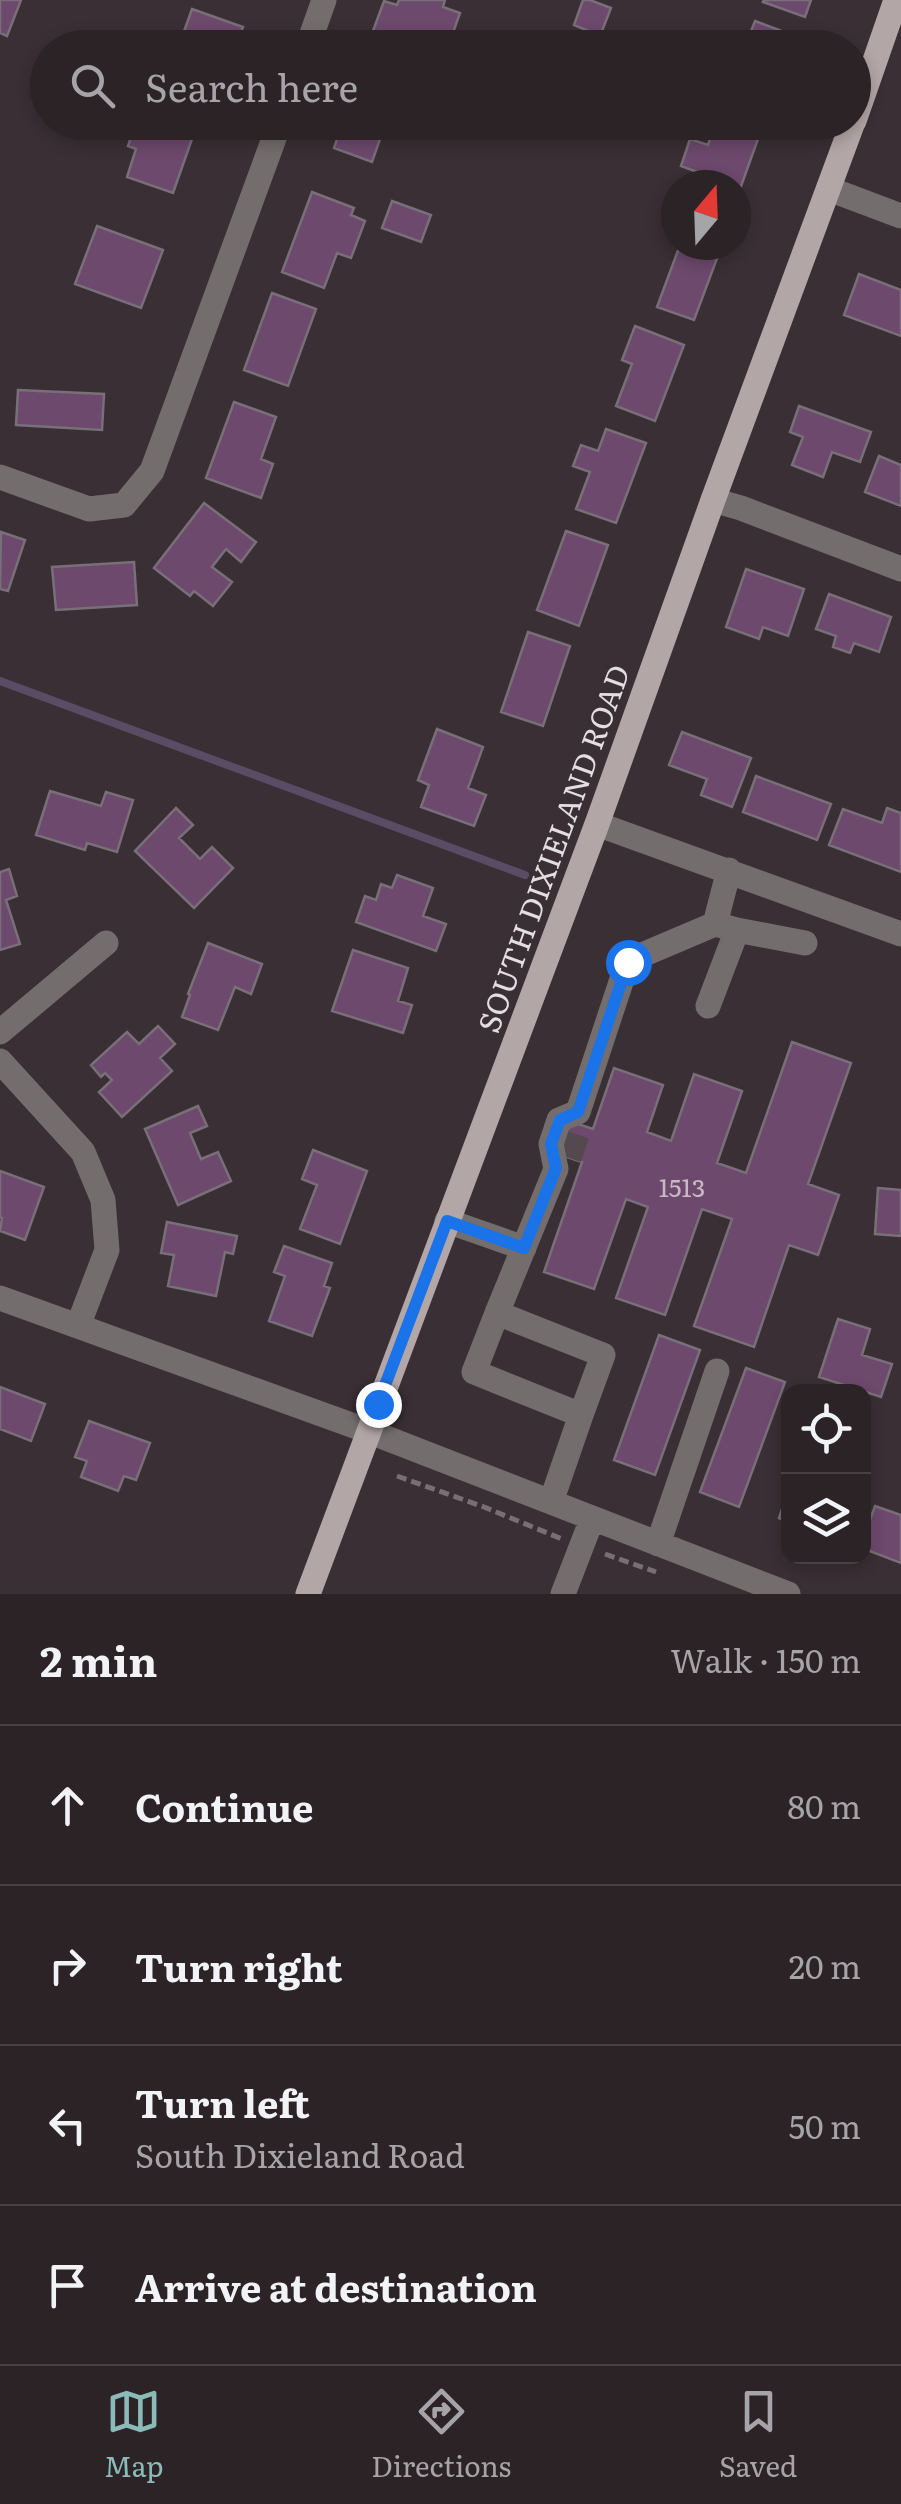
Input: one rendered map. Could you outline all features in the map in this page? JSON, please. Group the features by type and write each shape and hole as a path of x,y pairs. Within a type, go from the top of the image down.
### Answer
{"main road":[{"name":"SOUTH DIXIELAND ROAD","path":"871,71 896,0"},
{"name":"SOUTH DIXIELAND ROAD","path":"308,1594 597,824 847,140"}],"street":[{"path":"313,30 324,0"},
{"path":"0,476 89,509 124,505 152,471 273,140"},
{"path":"830,189 901,216"},
{"path":"713,500 901,568"},
{"path":"597,824 901,934"},
{"path":"708,1006 726,927 729,870"},
{"path":"581,1415 474,1372 562,1163 551,1144 560,1120 579,1119 628,962 726,927 804,943"},
{"path":"0,1032 106,943"},
{"path":"0,1061 83,1152 104,1200 107,1250 78,1326"},
{"path":"447,1221 524,1248"},
{"path":"0,1298 368,1431 788,1594"},
{"path":"497,1313 603,1355 550,1502"},
{"path":"658,1544 717,1371"},
{"path":"564,1594 592,1519"}],"building":[{"path":"0,0 21,0 7,36 0,33"},
{"path":"399,0 445,0 443,7 460,13 454,30 373,30 384,1 397,5"},
{"path":"583,0 611,8 602,30 574,25"},
{"path":"764,0 811,0 805,17"},
{"path":"192,9 243,27 242,30 184,30"},
{"path":"755,21 779,30 752,30"},
{"path":"130,140 192,140 173,193 127,177 136,149 128,146"},
{"path":"337,140 380,140 372,162 334,148"},
{"path":"690,140 708,145 710,140 758,140 747,170 692,170 681,166"},
{"path":"312,192 354,208 351,215 365,221 351,258 337,253 324,288 282,272"},
{"path":"392,201 431,215 421,242 382,228"},
{"path":"97,226 163,250 141,308 75,284"},
{"path":"674,260 716,260 694,320 657,307"},
{"path":"859,274 901,290 901,336 844,315"},
{"path":"272,293 316,309 288,386 244,370"},
{"path":"635,326 684,345 655,421 616,406 632,364 622,360"},
{"path":"18,390 104,394 102,430 16,425"},
{"path":"234,402 276,417 261,459 273,464 261,498 206,478"},
{"path":"799,406 871,432 860,462 832,452 823,477 792,465 803,437 790,432"},
{"path":"606,429 646,443 616,523 576,509 590,472 573,466 581,445 598,451"},
{"path":"879,456 901,465 901,506 865,492"},
{"path":"204,503 256,542 241,562 226,549 212,567 232,582 213,606 194,591 190,596 154,568"},
{"path":"566,531 608,545 579,626 537,610"},
{"path":"1,532 25,540 8,591 0,589"},
{"path":"134,562 137,605 56,610 52,567"},
{"path":"746,569 804,589 788,636 763,627 759,639 726,627"},
{"path":"829,594 891,617 879,652 854,643 850,653 833,647 836,636 816,629"},
{"path":"528,632 570,646 543,726 501,712"},
{"path":"437,729 483,747 468,788 486,795 474,826 421,807 429,785 418,780"},
{"path":"682,732 751,758 732,807 701,795 707,779 669,765"},
{"path":"756,776 831,804 817,840 743,812"},
{"path":"50,791 101,806 106,792 133,800 117,852 87,843 85,850 36,835"},
{"path":"176,808 193,825 179,838 200,859 212,847 233,868 194,908 135,851"},
{"path":"887,808 901,813 901,872 829,845 843,809 882,823"},
{"path":"9,869 17,896 6,900 20,944 0,950 0,872"},
{"path":"397,875 433,888 423,916 446,924 436,951 356,922 365,896 376,900 381,884 392,888"},
{"path":"208,943 262,964 251,994 235,987 218,1030 182,1017"},
{"path":"353,950 408,968 398,1001 412,1005 403,1033 332,1011"},
{"path":"158,1026 175,1044 160,1058 172,1071 122,1117 99,1092 112,1080 105,1073 101,1077 91,1065 127,1032 139,1044"},
{"path":"792,1042 851,1063 808,1184 839,1195 818,1255 789,1245 754,1347 694,1326 732,1219 702,1209 665,1315 616,1298 648,1207 626,1199 594,1289 544,1272 582,1162 558,1154 569,1121 593,1129 614,1068 663,1085 647,1132 671,1141 694,1074 742,1091 717,1163 746,1173"},
{"path":"198,1106 207,1126 190,1133 201,1159 218,1152 231,1181 178,1205 145,1129"},
{"path":"313,1150 367,1171 340,1244 300,1229 317,1185 302,1179"},
{"path":"0,1171 44,1187 25,1240 0,1231"},
{"path":"878,1188 901,1190 901,1236 875,1234"},
{"path":"167,1222 237,1236 233,1254 225,1252 216,1296 168,1286 174,1255 161,1253"},
{"path":"284,1246 332,1263 324,1286 330,1288 312,1336 269,1321 285,1276 274,1272"},
{"path":"838,1319 870,1329 862,1355 892,1364 881,1397 871,1394 871,1384 841,1384 819,1377"},
{"path":"659,1335 700,1350 655,1475 614,1460"},
{"path":"746,1368 785,1382 781,1384 739,1507 700,1492"},
{"path":"0,1387 45,1404 31,1441 0,1429"},
{"path":"89,1421 150,1443 136,1480 124,1476 118,1491 81,1477 87,1461 75,1457"},
{"path":"875,1506 901,1515 901,1563 871,1552 871,1517"}],"waterway":[{"path":"0,681 525,875"}],"tunnel":[{"path":"569,1158 580,1125"}],"route":[{"path":"378,1404 447,1221 524,1248 556,1168 551,1144 560,1120 578,1112 628,962"}]}
